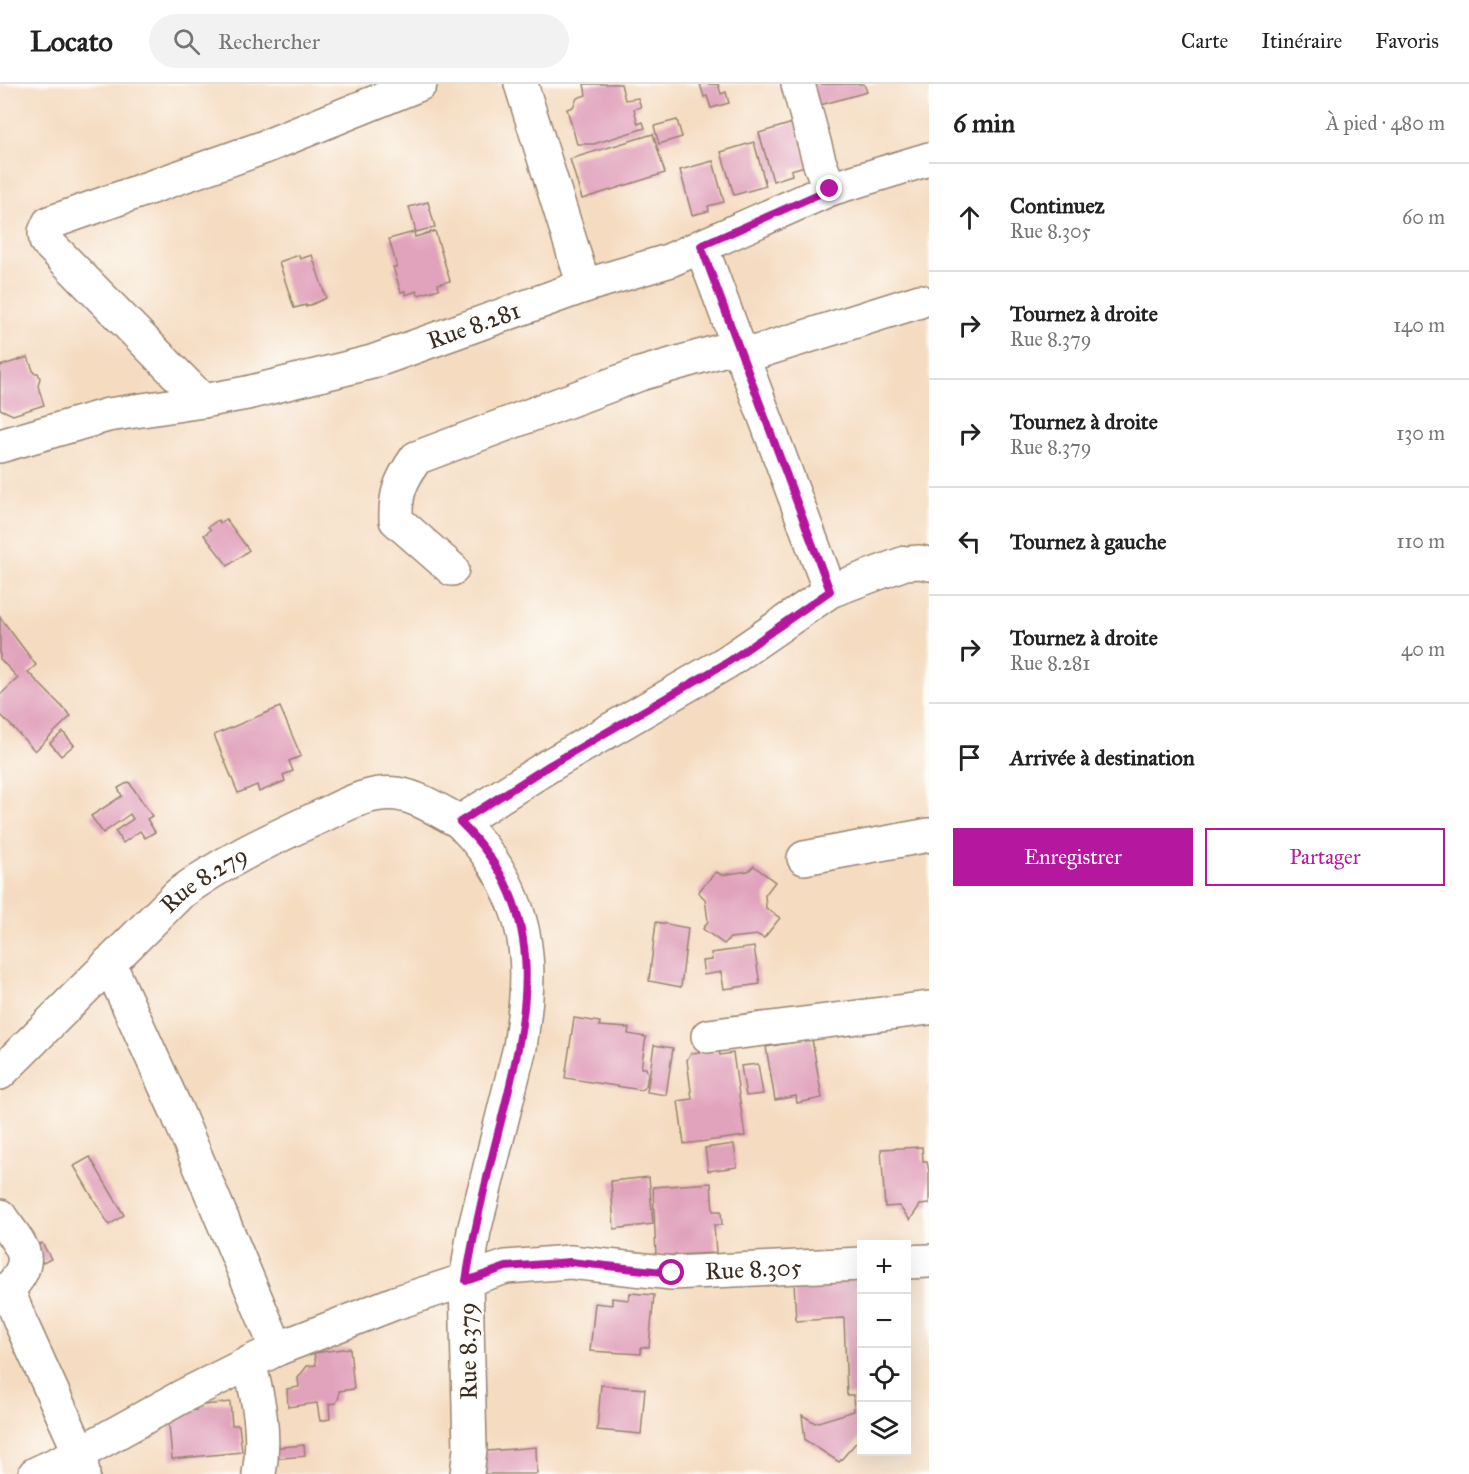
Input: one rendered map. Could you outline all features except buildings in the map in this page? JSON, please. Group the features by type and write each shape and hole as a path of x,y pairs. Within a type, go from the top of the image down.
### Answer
{"street":[{"path":"203,401 46,241 45,232 49,223 262,148 420,84"},
{"path":"521,84 584,285"},
{"path":"798,84 820,164 830,189"},
{"name":"Rue 8.281","path":"0,446 108,415 203,401 372,362 584,285 668,261 830,189 929,159"},
{"path":"701,246 830,591"},
{"path":"452,569 396,520 395,501 401,479 416,458 640,375 739,351 920,301"},
{"path":"460,822 550,765 728,662 830,591 905,563 929,564"},
{"name":"Rue 8.279","path":"0,1073 179,894 256,846 357,800 379,794 398,794 426,804 460,822"},
{"name":"Rue 8.379","path":"460,822 490,856 505,881 519,919 526,955 525,1001 520,1047 474,1231 466,1281 470,1449 467,1474"},
{"path":"804,858 929,835"},
{"path":"109,963 177,1112 263,1356 258,1400 263,1429 259,1474"},
{"path":"708,1036 929,1008"},
{"path":"0,1216 23,1251 24,1263 19,1275 4,1292 21,1323 82,1463"},
{"path":"911,1262 929,1261"},
{"name":"Rue 8.305","path":"35,1474 82,1463 185,1395 263,1356 395,1303 506,1267 570,1262 672,1273 857,1264"}],"route":[{"path":"672,1273 570,1262 535,1263 506,1267 466,1281 474,1231 520,1047 524,1017 526,955 519,919 505,881 490,856 460,822 550,765 728,662 830,591 701,246 830,189"}]}
